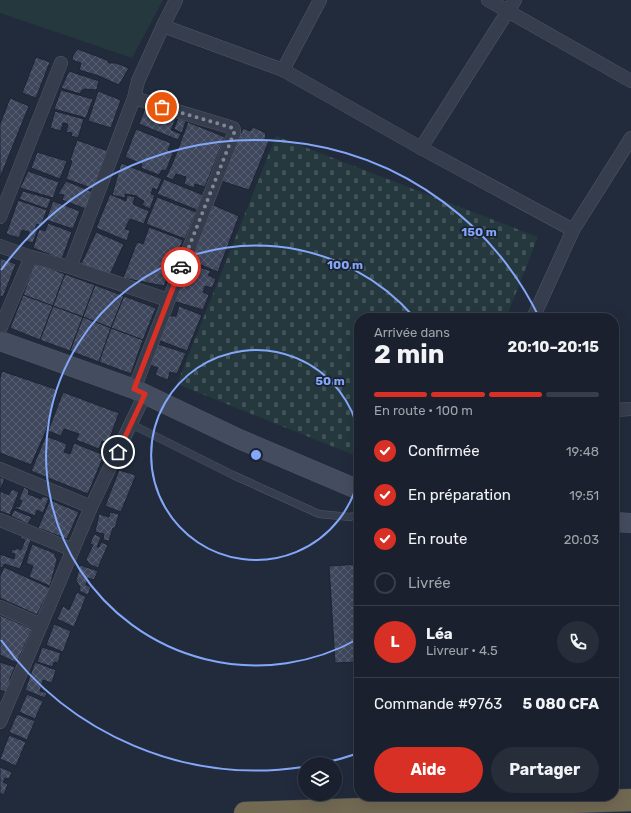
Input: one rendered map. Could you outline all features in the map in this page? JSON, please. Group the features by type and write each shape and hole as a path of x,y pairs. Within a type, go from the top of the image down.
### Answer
{"highway":[{"path":"619,800 631,800"},
{"path":"245,813 601,801"}],"main road":[{"path":"0,341 139,392 239,439 354,488"},
{"path":"619,522 631,523"}],"street":[{"path":"70,267 134,98 138,81 176,0"},
{"path":"283,70 320,0"},
{"path":"488,0 631,82"},
{"path":"421,148 515,0"},
{"path":"163,26 283,70 421,148 573,230"},
{"path":"0,217 61,63"},
{"path":"0,722 91,507 131,424 139,392 168,300 234,130 233,128 134,98"},
{"path":"535,313 573,230 631,138"},
{"path":"0,246 31,257 70,267 168,300"},
{"path":"0,329 31,257"},
{"path":"619,410 631,409"},
{"path":"0,469 91,507"},
{"path":"0,520 73,550"},
{"path":"0,607 41,625"}],"lane":[{"path":"131,424 233,475 319,514 350,517 354,516"}],"green space":[{"path":"0,0 163,0 132,58 0,13"},
{"path":"276,136 538,237 508,313 354,313 354,455 177,384"}],"building":[{"path":"78,49 107,60 109,63 116,63 129,68 119,85 99,76 79,70 81,63 72,60 73,55"},
{"path":"36,57 50,62 36,98 22,93"},
{"path":"69,71 99,81 97,89 85,89 82,90 80,94 61,88"},
{"path":"61,90 93,99 86,118 54,109"},
{"path":"98,91 121,100 111,128 88,121"},
{"path":"10,98 29,106 0,178 0,124"},
{"path":"146,106 176,118 171,130 181,134 178,140 139,124"},
{"path":"55,111 84,119 78,138 71,136 72,133 66,132 68,124 63,123 61,131 50,128"},
{"path":"178,118 186,121 182,133 174,129"},
{"path":"188,122 225,137 205,187 195,184 194,188 184,184 186,177 176,174 173,180 166,177"},
{"path":"253,127 266,133 265,139 269,141 249,190 221,181 243,128 250,131"},
{"path":"136,129 171,143 168,150 173,153 166,171 162,170 159,175 141,168 142,164 125,157"},
{"path":"77,140 108,151 94,189 66,179 72,161 70,160"},
{"path":"37,152 67,161 60,179 31,168"},
{"path":"121,163 162,179 157,190 153,188 151,194 155,195 150,209 142,205 144,201 137,196 125,194 125,198 112,195"},
{"path":"28,171 59,182 53,198 20,188"},
{"path":"164,179 203,195 197,210 157,194"},
{"path":"66,181 93,192 86,209 62,200 64,195 58,194"},
{"path":"23,191 51,199 47,209 19,199"},
{"path":"110,194 126,201 127,195 135,197 133,204 149,211 144,224 130,219 125,229 130,230 127,241 96,228"},
{"path":"157,197 196,212 185,239 146,224"},
{"path":"18,200 47,210 41,226 37,224 35,229 38,229 33,243 26,241 29,232 22,230 19,238 6,234"},
{"path":"53,201 80,211 73,229 46,220"},
{"path":"211,204 239,216 218,272 191,261"},
{"path":"48,223 72,232 62,259 33,248 39,229 45,231"},
{"path":"149,227 183,240 164,286 123,278 137,242 143,244"},
{"path":"96,232 124,244 109,277 81,264"},
{"path":"0,258 16,264 3,297 0,296"},
{"path":"35,263 65,274 53,306 23,295"},
{"path":"191,264 211,271 208,275 216,279 212,288 205,286 203,292 209,295 203,310 173,301 182,275 186,276"},
{"path":"65,274 95,285 83,317 53,306"},
{"path":"95,285 124,296 111,328 83,317"},
{"path":"23,295 53,306 40,340 10,328"},
{"path":"124,296 156,308 143,340 111,328"},
{"path":"53,306 83,317 70,351 40,340"},
{"path":"179,306 202,315 187,351 158,340 169,316 176,316"},
{"path":"83,317 111,328 99,362 70,351"},
{"path":"111,328 143,340 131,374 99,362"},
{"path":"158,344 186,353 177,374 170,372 168,380 155,375 158,368 150,365"},
{"path":"2,371 58,390 46,431 31,465 0,453 0,378"},
{"path":"63,392 119,413 108,443 102,441 99,449 76,440 79,434 64,429 61,436 48,431"},
{"path":"46,436 67,444 64,452 70,454 74,443 104,455 88,494 31,471"},
{"path":"119,470 136,475 121,512 105,506"},
{"path":"0,477 5,479 0,490"},
{"path":"24,487 29,490 28,494 41,499 43,496 49,498 43,513 37,510 35,516 15,508 16,506 19,507 22,501 19,499"},
{"path":"12,489 19,492 10,515 0,511 0,491 9,495"},
{"path":"50,500 79,512 67,539 38,528"},
{"path":"14,510 32,517 28,524 11,516"},
{"path":"110,512 119,514 109,541 103,540 104,534 95,532 99,514 109,517"},
{"path":"94,534 101,537 97,547 99,547 101,542 108,545 98,568 89,564 86,559 93,545 90,544"},
{"path":"21,536 31,540 20,569 4,564 2,568 0,567 0,554 14,559 15,554 11,553 12,549 15,550 16,548 21,550 25,540 20,538"},
{"path":"32,544 54,553 57,560 50,586 29,577 33,566 26,563"},
{"path":"354,564 354,662 335,663 329,566"},
{"path":"80,565 98,571 94,580 88,578 86,585 91,587 88,595 79,591 80,587 76,580"},
{"path":"4,567 50,588 37,615 0,598 0,576"},
{"path":"77,592 86,597 74,627 57,619 63,606 69,610"},
{"path":"0,615 32,629 17,663 0,655"},
{"path":"54,624 71,631 63,652 46,645"},
{"path":"42,647 61,653 58,663 54,662 53,667 37,662"},
{"path":"0,662 15,667 9,681 13,682 11,688 8,687 6,692 0,690"},
{"path":"35,662 56,670 52,683 43,680 40,691 47,693 45,698 25,690"},
{"path":"27,694 43,701 35,719 19,712"},
{"path":"17,714 35,721 27,740 9,732"},
{"path":"9,735 26,742 16,766 0,759"},
{"path":"0,767 12,772 9,779 5,778 3,782 8,784 4,795 0,793"}],"way so far":[{"path":"162,107 233,128 234,130 181,267"}],"route":[{"path":"118,452 145,394 134,389 181,267"}]}
